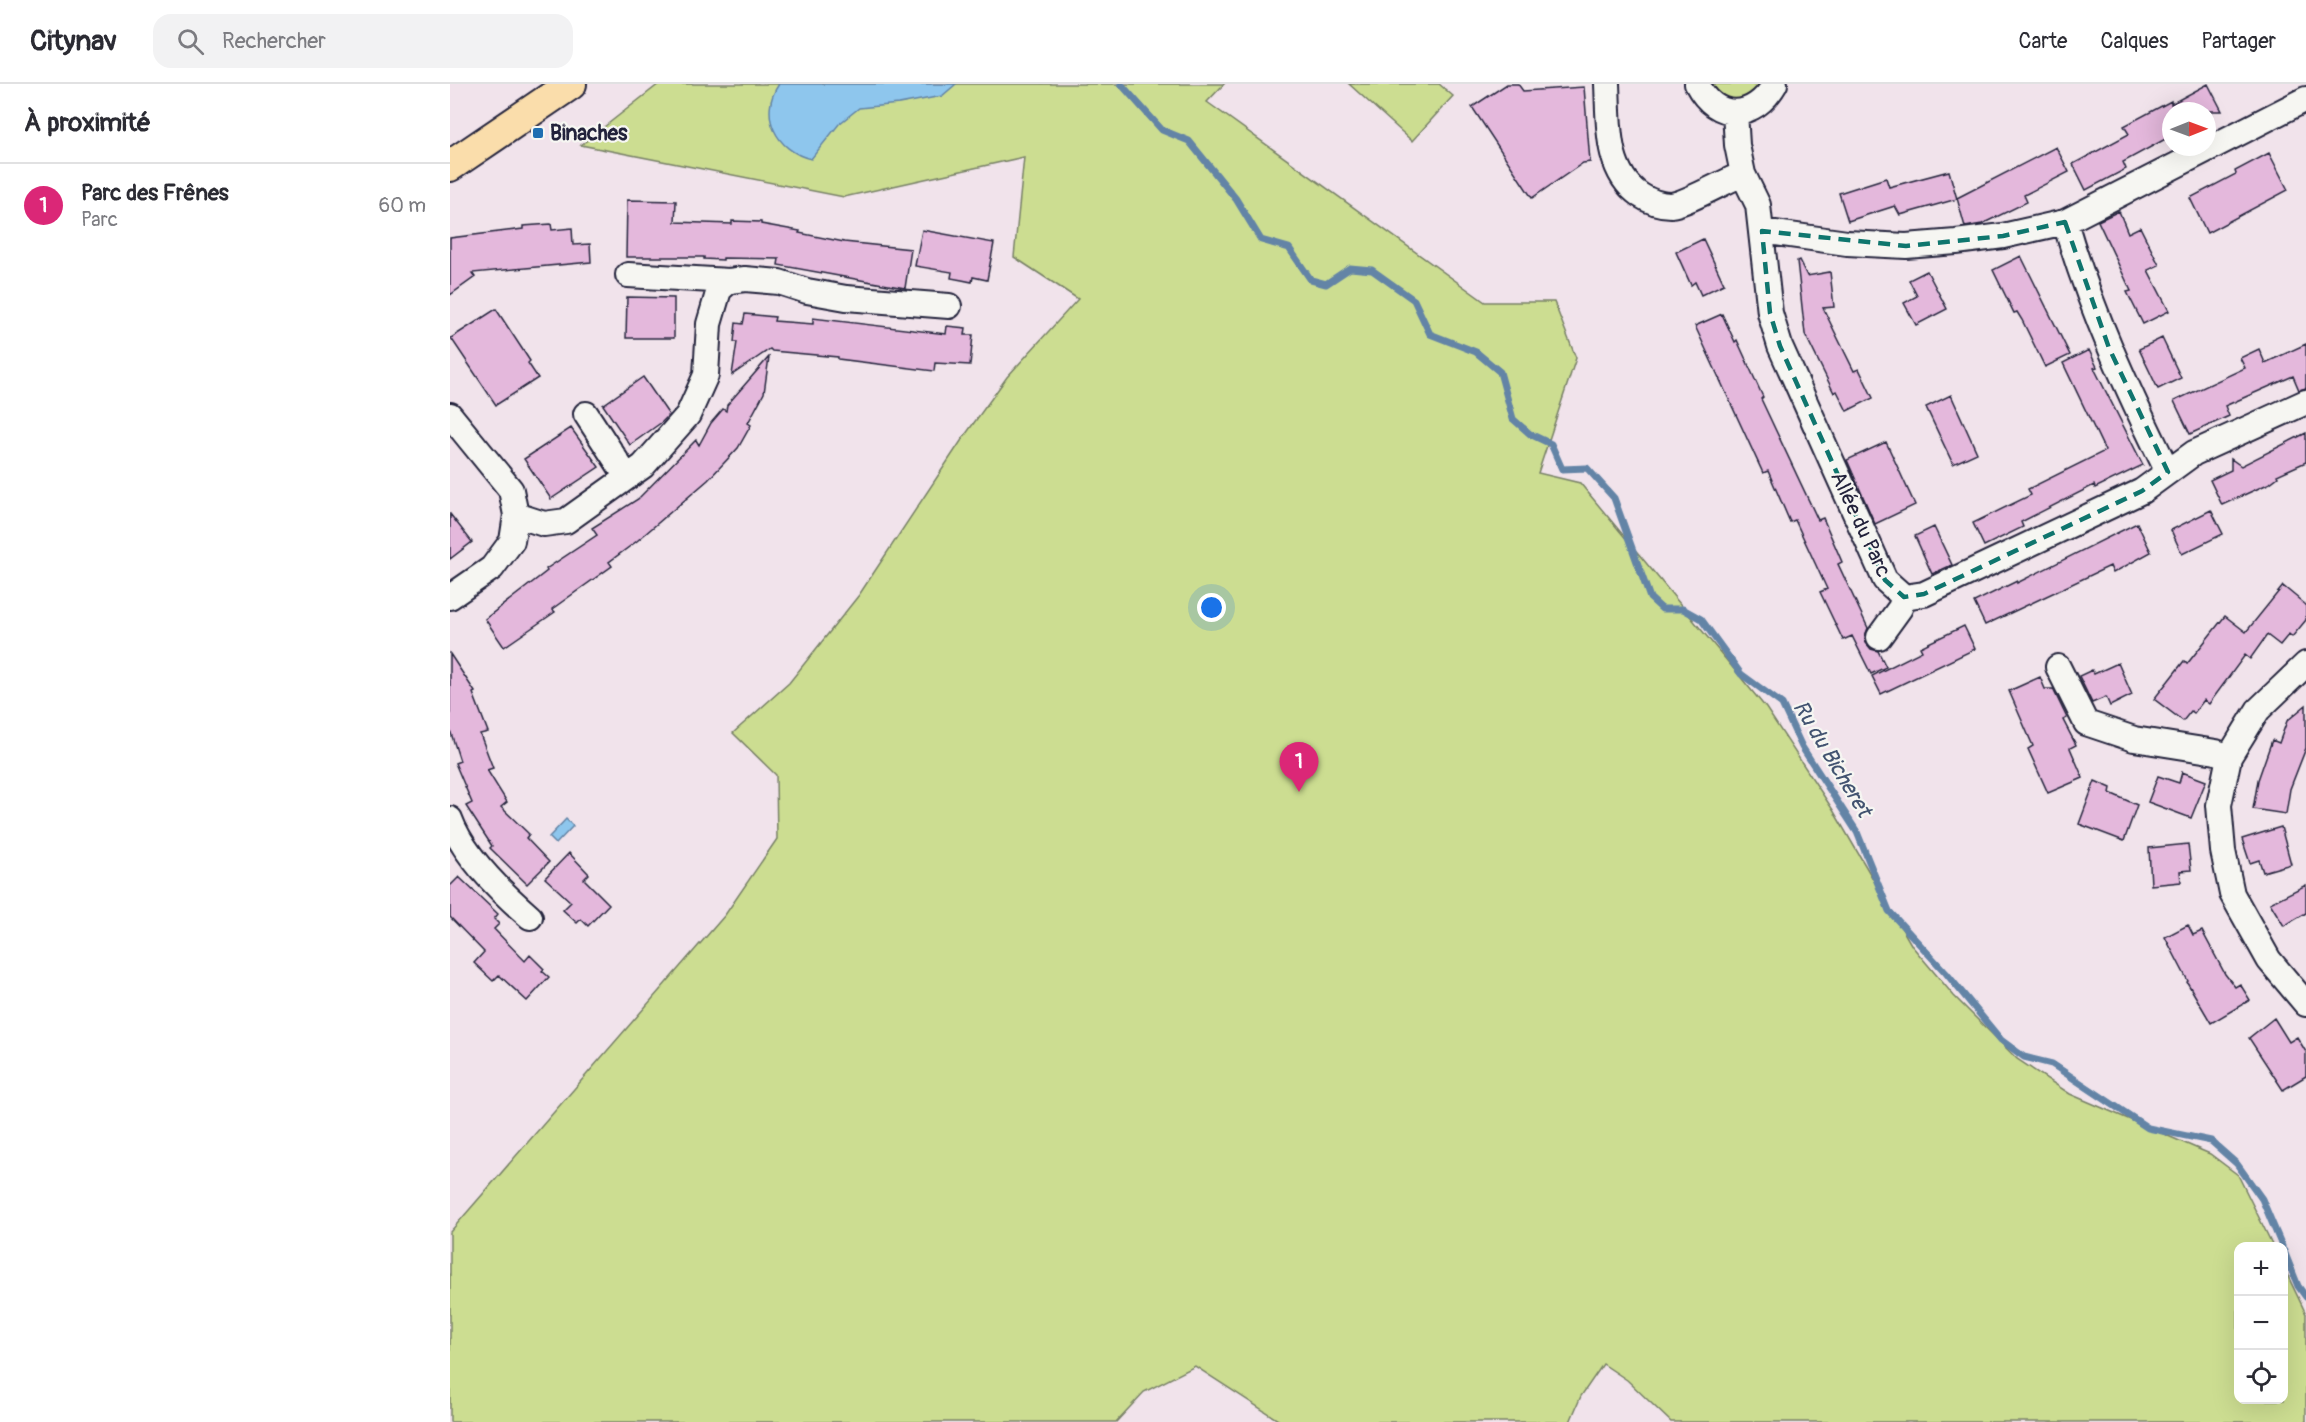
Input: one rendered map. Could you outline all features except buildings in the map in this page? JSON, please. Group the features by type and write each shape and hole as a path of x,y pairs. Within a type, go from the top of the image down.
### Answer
{"main road":[{"path":"450,166 571,84"}],"street":[{"path":"1607,84 1610,135 1615,166 1630,188 1650,202 1671,205 1743,174"},
{"path":"1697,84 1705,99 1719,108 1735,112 1752,109 1767,98 1775,84"},
{"path":"1762,231 1847,243 1906,246 2003,236 2065,222 2306,99"},
{"name":"Allée du Parc","path":"1735,112 1737,145 1743,174 1758,205 1770,313 1780,346 1885,580 1904,597 1924,594 2142,490 2163,463 2194,453 2306,402"},
{"path":"2065,222 2084,286 2109,348 2163,463"},
{"path":"628,275 779,282 807,291 846,298 949,306"},
{"path":"516,515 544,524 566,521 643,466 688,415 706,375 709,324 719,290 729,281"},
{"path":"586,414 627,477"},
{"path":"450,415 511,490 516,515 512,541 492,568 450,597"},
{"path":"1879,637 1900,608 1904,597"},
{"path":"2306,664 2258,710 2229,757 2219,805 2223,851 2232,894 2268,960 2306,1004"},
{"path":"2058,667 2086,723 2134,739 2216,752 2229,757"},
{"path":"450,819 462,845 515,904 530,916"}],"highlighted area":[{"path":"2065,222 2109,348 2168,472 2142,491 1924,594 1904,597 1885,580 1780,346 1770,313 1762,231 1906,246 2003,236"}],"green space":[{"path":"659,84 1224,84 1207,102 1485,302 1554,302 1576,358 1538,473 1580,483 1766,708 1833,810 1912,946 1954,996 2017,1059 2070,1094 2210,1154 2238,1175 2271,1242 2234,1242 2234,1404 2288,1404 2288,1276 2306,1314 2306,1422 1671,1422 1627,1380 1603,1364 1581,1396 1570,1422 1281,1422 1195,1366 1144,1392 1116,1422 450,1422 450,1232 725,915 777,839 776,775 733,733 789,683 859,595 963,438 1007,377 1078,299 1014,257 1024,157 844,197 581,145"},
{"path":"1349,84 1439,84 1453,96 1412,141"},
{"path":"1706,84 1762,84 1745,100 1723,100"}],"water":[{"path":"779,84 956,84 942,96 859,108 839,124 811,159 788,148 774,130 770,107"},
{"path":"566,819 573,826 556,844 549,837"}],"waterway":[{"name":"Ru du Bicheret","path":"1121,84 1162,130 1189,141 1236,199 1261,240 1289,248 1311,280 1326,284 1350,268 1372,270 1414,300 1430,334 1476,352 1500,372 1513,419 1530,434 1551,444 1562,469 1587,468 1614,498 1650,598 1662,609 1683,609 1701,619 1741,674 1782,704 1802,747 1857,832 1889,911 1946,973 2001,1040 2024,1057 2052,1064 2148,1128 2211,1141 2237,1164 2262,1199 2280,1242"},
{"name":"Ru du Bicheret","path":"2288,1261 2298,1286 2306,1297"}],"place":[{"name":"Binaches","path":"538,133"},
{"name":"Parc des Frênes","path":"1299,792"}]}
